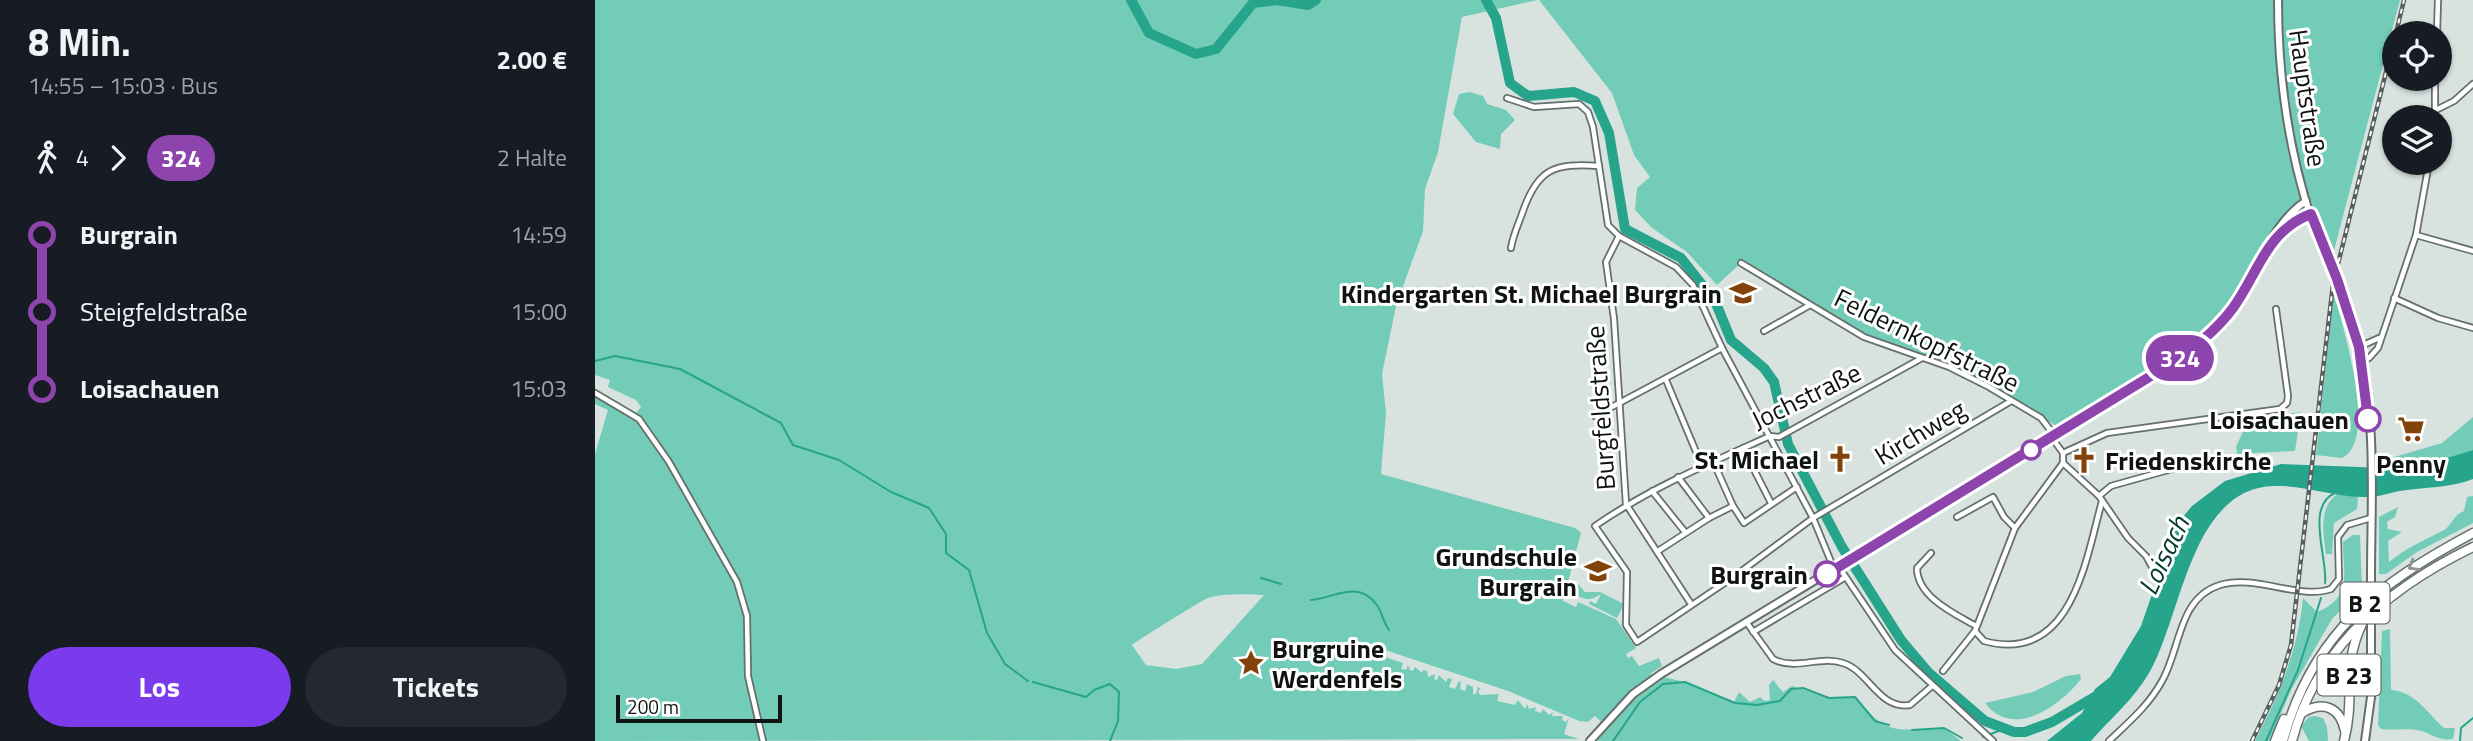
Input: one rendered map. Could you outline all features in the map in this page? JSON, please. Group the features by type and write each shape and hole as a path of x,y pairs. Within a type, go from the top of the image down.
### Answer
{"highway":[{"name":"B 2","path":"2283,741 2330,643 2366,601 2403,573 2473,533"},
{"name":"B 2","path":"2292,741 2298,711 2326,666 2364,618 2405,584 2473,547"},
{"name":"B 23","path":"2345,738 2350,714 2350,656 2364,618"},
{"path":"2298,711 2318,706 2334,709 2343,720 2345,738"},
{"name":"B 23","path":"2275,741 2285,719 2298,711"}],"street":[{"name":"Hauptstraße","path":"2278,0 2286,114 2306,201 2337,279 2361,360 2371,462 2371,697 2365,741"},
{"path":"2437,21 2438,0"},
{"path":"2446,105 2473,84"},
{"path":"1507,98 1534,107 1569,103 1584,107 1593,127 1606,217 1619,236 1661,257 1685,275 1704,305 1722,348 1813,517 1836,569 1895,650 1989,737"},
{"path":"1511,248 1532,187 1541,177 1559,167 1599,166"},
{"path":"2361,360 2369,358 2378,348 2416,235 2427,175"},
{"path":"1590,741 1633,694 2182,357 2209,335 2233,308 2288,215 2306,201"},
{"path":"2273,237 2311,214"},
{"path":"2416,235 2473,251"},
{"name":"Burgfeldstraße","path":"1619,236 1606,262 1614,318 1626,504 1691,604"},
{"name":"Feldernkopfstraße","path":"1741,262 1874,341 1968,376 2041,418 2063,453"},
{"path":"2394,298 2438,318 2473,328"},
{"path":"1763,331 1810,305"},
{"path":"1943,670 1976,628 2014,528 2063,463 2063,453 2107,433 2280,409 2287,403 2276,309"},
{"path":"2359,347 2370,345 2380,338"},
{"path":"1595,416 1722,348"},
{"name":"Jochstraße","path":"1595,526 1626,504 1678,477 1770,436 1779,437 1922,358"},
{"path":"1666,380 1702,466"},
{"path":"595,393 636,416 670,462 737,582 747,616 748,676 763,741"},
{"name":"Kirchweg","path":"1595,526 1627,572 1626,625 1637,642 1813,517 2011,401"},
{"path":"1743,448 1771,503"},
{"path":"1713,461 1733,506 1744,523 1797,487"},
{"path":"2063,463 2101,498 2128,538 2146,555 2157,576"},
{"path":"1931,553 1917,568 1923,586 1942,606 1976,628 1984,641 2008,645 2030,638 2060,618 2085,574 2101,498 2111,486 2186,465"},
{"path":"1678,477 1709,518"},
{"path":"1652,491 1685,532"},
{"path":"1957,517 1993,497 2004,517 2014,528"},
{"path":"1658,551 1685,532 1733,506"},
{"path":"2109,741 2140,712 2158,688 2192,604 2202,592 2223,584 2239,583 2317,591 2332,589 2339,579 2337,543 2340,533 2347,524 2371,518"},
{"path":"1753,632 1844,578"},
{"path":"1747,623 1763,648 1777,662 1841,662 1863,676 1889,702 1910,705 1932,685"}],"shaded area":[{"path":"595,0 1537,0 1462,17 1438,152 1425,189 1423,231 1396,306 1382,374 1386,413 1381,474 1575,528 1581,533 1563,601 1576,607 1578,602 1616,619 1636,648 1626,654 1628,658 1632,656 1639,666 1659,658 1662,666 1650,674 1685,682 1734,702 1739,692 1750,702 1760,697 1765,701 1770,700 1769,685 1773,680 1783,692 1792,686 1829,698 1855,697 1885,725 1904,729 1944,728 1961,741 1597,741 1608,728 1595,716 1588,722 1579,721 1508,691 1349,638 1346,644 1403,663 1401,669 1406,670 1408,665 1413,671 1415,667 1422,673 1423,670 1427,671 1428,677 1435,674 1434,679 1437,680 1439,675 1446,682 1448,678 1452,679 1449,687 1455,689 1459,681 1460,689 1465,691 1467,684 1473,687 1473,694 1476,694 1478,687 1481,689 1478,691 1480,695 1499,694 1497,701 1515,705 1518,700 1525,709 1527,704 1529,709 1536,707 1535,711 1541,713 1543,709 1549,715 1553,712 1552,716 1563,716 1562,720 1566,722 1569,718 1564,734 1579,739 595,741 595,454 608,410 595,404 595,391 636,413 641,407 636,400 608,387 610,380 595,375","holes":["1243,594 1264,595 1202,664 1176,669 1146,665 1132,645 1208,598"]},
{"path":"1539,0 2400,0 2394,21 2382,21 2382,68 2333,254 2309,196 2294,205 2282,217 2271,232 2236,298 2208,329 2170,360 2056,426 2006,393 1963,370 1866,334 1741,263 1717,285 1687,252 1652,228 1635,210 1637,188 1650,177 1634,155 1612,93"},
{"path":"1470,92 1483,96 1487,104 1506,110 1515,120 1501,134 1500,149 1476,142 1453,114 1459,94"},
{"path":"2334,291 2350,354 2358,406 2358,429 2353,447 2342,458 2316,455"},
{"path":"2301,412 2295,451 2237,454 2236,447 2249,418"},
{"path":"2473,417 2473,450 2433,462 2376,469 2377,462 2442,443"},
{"path":"2473,450 2473,479 2456,484 2369,497 2285,486 2246,492 2224,508 2206,531 2192,559 2160,649 2136,692 2091,741 2047,741 2082,713 2095,689 2110,677 2141,626 2176,525 2192,506 2225,481 2281,464 2386,468 2433,462"},
{"path":"2339,493 2358,497 2357,509 2334,523 2332,554 2326,554 2323,520 2332,498"},
{"path":"2473,496 2473,523 2417,552 2386,574 2379,574 2379,517 2398,507 2395,517 2387,522 2388,529 2402,532 2388,541 2389,562 2444,530 2464,511 2467,497"},
{"path":"2353,535 2360,535 2362,588 2332,619 2291,690 2269,741 2255,741 2286,672 2297,636 2303,598 2317,612 2336,599 2343,583 2343,542"},
{"path":"1578,584 1585,592 1600,592 1624,604 1617,618 1589,604 1590,601 1596,604 1601,594 1585,599 1570,591"},
{"path":"2390,629 2391,690 2414,699 2444,728 2455,728 2453,739 2440,738 2416,730 2381,729 2378,725 2382,631"},
{"path":"2080,674 2081,679 2072,689 2036,715 2009,719 1996,714 1985,703 2033,692 2066,676"},
{"path":"2309,717 2323,718 2328,741 2309,741 2301,726"}],"waterway":[{"path":"1131,0 1149,33 1196,54 1216,49 1253,3 1277,0 1308,5 1316,0"},
{"path":"1486,0 1496,18 1510,83 1528,96 1574,92 1595,101 1609,133 1625,229 1681,258 1715,301 1731,340 1764,368 1774,382 1788,444 1842,547 1901,640 1928,672 1985,721 2014,732 2025,732 2052,722 2103,692"},
{"path":"595,361 615,356 680,369 781,423 793,445 839,460 891,492 929,508 946,534 946,553 969,570 987,633 1005,664 1028,681"},
{"path":"2325,583 2319,521 2326,500 2335,493"},
{"path":"1261,578 1281,584"},
{"path":"1311,600 1346,592 1362,593 1377,605 1389,630"},
{"path":"2266,741 2298,670 2321,598"},
{"path":"1033,682 1086,697 1094,690 1110,684 1119,692 1118,721 1110,741"},
{"path":"1613,741 1640,702 1663,684 1685,682 1735,703 1757,705 1780,701 1791,689 1803,688 1829,698 1855,697 1875,721 1889,725"},
{"path":"2460,741 2461,728 2473,718"},
{"path":"1912,730 1944,728 1962,738"},
{"path":"1983,737 2001,730"}],"railway":[{"path":"2399,21 2404,0"},
{"path":"2252,741 2279,685 2291,645 2333,284 2382,88"}],"bus line":[{"name":"324","path":"1827,574 2182,357 2209,335 2233,308 2258,268 2273,237 2299,218 2311,214 2337,279 2359,347 2368,419"}],"place":[{"name":"Kindergarten St. Michael Burgrain","path":"1743,293"},
{"name":"Loisachauen","path":"2368,419"},
{"name":"Penny","path":"2411,429"},
{"name":"St. Michael","path":"1840,459"},
{"name":"Friedenskirche","path":"2084,460"},
{"name":"Grundschule Burgrain","path":"1598,571"},
{"name":"Burgrain","path":"1827,574"},
{"name":"Burgruine Werdenfels","path":"1251,663"}],"water label":[{"name":"Loisach","path":"2163,555"}]}
